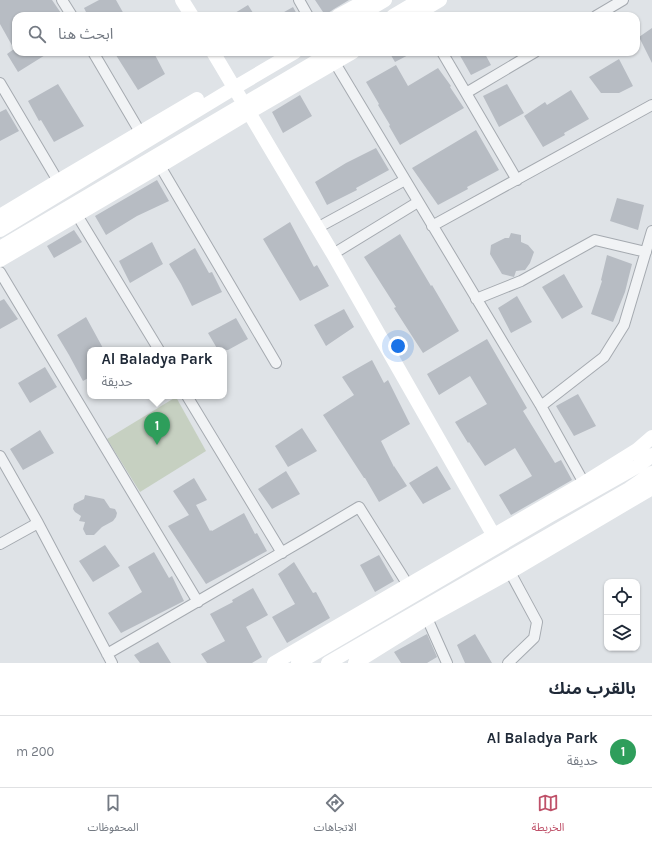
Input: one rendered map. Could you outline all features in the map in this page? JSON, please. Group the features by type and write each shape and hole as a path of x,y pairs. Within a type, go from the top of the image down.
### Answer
{"main road":[{"path":"182,0 190,12"},
{"path":"345,12 366,0"},
{"path":"365,12 385,0"},
{"path":"418,11 440,0"},
{"path":"215,56 317,228 494,536"},
{"path":"0,230 231,84 271,56"},
{"path":"0,216 140,132 287,56"},
{"path":"0,248 334,57"},
{"path":"0,260 160,166 246,108"},
{"path":"274,663 584,483 637,450 652,436"},
{"path":"298,663 549,516 638,466 652,455"},
{"path":"328,663 622,492 652,473"},
{"path":"355,663 427,618 510,572 652,488"}],"street":[{"path":"62,0 70,12"},
{"path":"299,0 306,12"},
{"path":"603,12 623,0"},
{"path":"95,56 140,132"},
{"path":"444,56 517,180"},
{"path":"466,93 528,56"},
{"path":"334,57 432,226 541,406 584,483"},
{"path":"0,83 58,181"},
{"path":"432,226 652,105"},
{"path":"160,166 276,363"},
{"path":"317,228 405,180"},
{"path":"332,254 418,202"},
{"path":"77,215 157,347"},
{"path":"541,406 604,357 624,325 652,231"},
{"path":"476,299 521,280 595,240 646,252"},
{"path":"0,272 198,602"},
{"path":"189,399 282,553"},
{"path":"0,456 38,523 110,659 198,602 359,507 408,585"},
{"path":"0,544 38,523"},
{"path":"508,663 534,638 537,622 510,572"},
{"path":"427,618 447,663"}],"green space":[{"path":"173,399 177,399 206,451 140,492 107,439"}],"building":[{"path":"0,0 52,0 60,12 12,12 12,45 0,24"},
{"path":"99,0 116,0 123,12 86,12 84,8"},
{"path":"315,0 349,0 330,12 323,12"},
{"path":"248,5 252,12 237,12"},
{"path":"293,7 296,12 284,12"},
{"path":"652,28 652,63 640,39 640,36"},
{"path":"12,50 12,56 44,56 18,72 7,54"},
{"path":"117,56 156,56 165,74 138,90"},
{"path":"391,56 406,56 395,62"},
{"path":"460,56 486,56 491,65 471,75"},
{"path":"619,59 633,86 619,93 601,93 589,77"},
{"path":"396,65 408,86 438,68 464,108 400,145 366,82"},
{"path":"58,84 84,126 54,142 41,120 39,121 28,101"},
{"path":"507,84 524,113 499,127 483,96"},
{"path":"571,90 589,119 543,147 524,116 545,102 547,105"},
{"path":"300,95 312,116 283,133 272,112"},
{"path":"6,109 19,131 0,141 0,112"},
{"path":"476,130 499,170 438,205 412,168"},
{"path":"376,148 389,170 356,188 357,190 327,205 315,182 346,163"},
{"path":"157,180 169,201 137,216 106,235 95,216"},
{"path":"617,198 644,205 638,230 610,221"},
{"path":"290,222 314,267 317,265 329,286 300,301 263,239"},
{"path":"74,230 82,242 54,258 47,246"},
{"path":"511,233 521,235 521,242 528,245 534,252 530,263 525,270 516,271 514,277 502,274 490,254 491,245 505,238 509,238"},
{"path":"400,234 459,331 423,353 364,257"},
{"path":"152,242 163,264 130,283 119,261"},
{"path":"195,248 209,273 212,272 222,292 192,306 169,264"},
{"path":"607,255 632,264 625,292 613,322 591,314 602,281"},
{"path":"564,274 583,307 562,319 542,287"},
{"path":"517,296 532,322 511,333 498,308"},
{"path":"4,299 18,319 0,329 0,301"},
{"path":"344,309 354,327 326,346 314,325"},
{"path":"86,317 102,347 87,347 87,379 83,381 57,335"},
{"path":"236,318 248,339 227,350 227,347 216,347 208,333"},
{"path":"487,339 527,408 523,411 555,463 561,460 572,480 511,515 499,495 532,476 515,448 485,466 469,442 468,443 455,422 487,404 470,376 439,395 427,374"},
{"path":"372,360 384,383 388,380 410,424 381,441 394,467 407,486 379,502 365,478 323,415 354,395 342,377"},
{"path":"45,367 57,387 30,403 18,383"},
{"path":"578,394 596,426 574,436 556,406"},
{"path":"302,428 317,451 288,467 275,446"},
{"path":"40,430 54,453 23,470 10,449"},
{"path":"437,466 451,489 423,504 409,483"},
{"path":"286,471 300,494 272,509 258,489"},
{"path":"194,478 207,500 196,505 210,531 244,513 255,534 257,533 267,551 206,584 168,526 189,515 173,491"},
{"path":"85,495 104,499 110,508 115,509 117,513 113,521 102,527 94,535 86,535 83,529 85,522 79,521 81,516 73,509 74,504 84,499"},
{"path":"105,545 120,566 93,582 79,561"},
{"path":"154,552 169,578 172,576 184,601 121,633 108,613 142,592 128,567"},
{"path":"379,555 394,581 375,592 360,565"},
{"path":"294,562 313,593 316,592 330,618 287,643 272,617 295,604 278,574"},
{"path":"253,588 268,615 246,627 262,657 252,663 207,663 201,654 225,641 210,614 233,602 232,600"},
{"path":"427,634 437,657 427,663 401,663 394,652"},
{"path":"475,634 492,663 465,663 457,645"},
{"path":"158,642 171,663 140,663 134,655"}],"place":[{"name":"Al Baladya Park","path":"157,445"}]}
